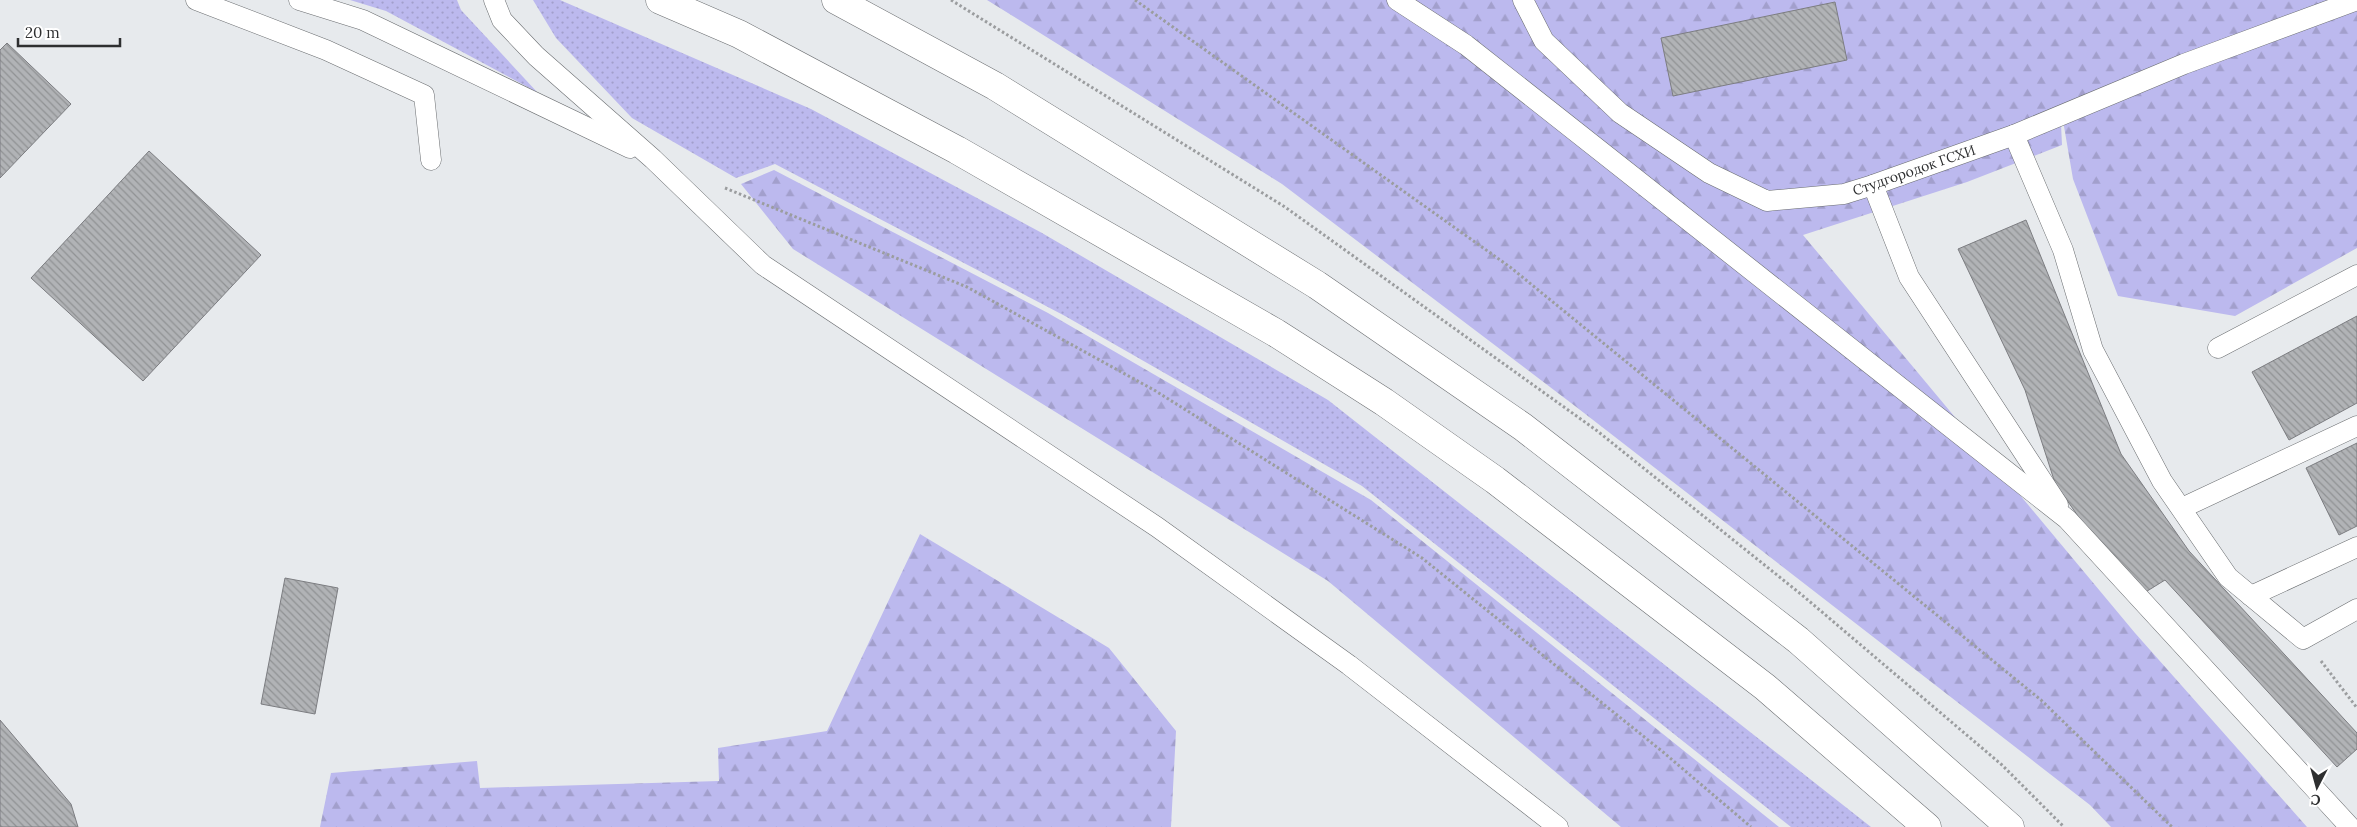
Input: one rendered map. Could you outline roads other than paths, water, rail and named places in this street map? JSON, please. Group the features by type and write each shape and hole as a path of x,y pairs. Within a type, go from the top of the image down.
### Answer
{"main road":[{"path":"660,0 739,34 957,150 1276,333 1384,402 1495,480 1765,687 1927,827"},
{"path":"836,0 995,86 1300,275 1523,427 1798,640 2010,827"}],"lane":[{"path":"196,0 326,50 424,95 431,160"},
{"path":"299,0 363,20 653,159"},
{"path":"494,0 502,20 536,56 653,159 763,265 1157,527 1349,665 1558,827"},
{"path":"1397,0 1466,44 2067,519 2350,827"},
{"name":"Студгородок ГСХИ","path":"1523,0 1544,41 1620,113 1709,173 1767,200 1844,194 1873,186 2014,135 2184,64 2357,0"},
{"path":"2014,135 2063,250 2093,350 2162,481 2228,577 2303,639 2357,609"},
{"path":"1873,186 1909,277 2067,519"},
{"path":"2218,348 2357,275"},
{"path":"2182,508 2357,426"},
{"path":"2251,596 2357,547"}]}
